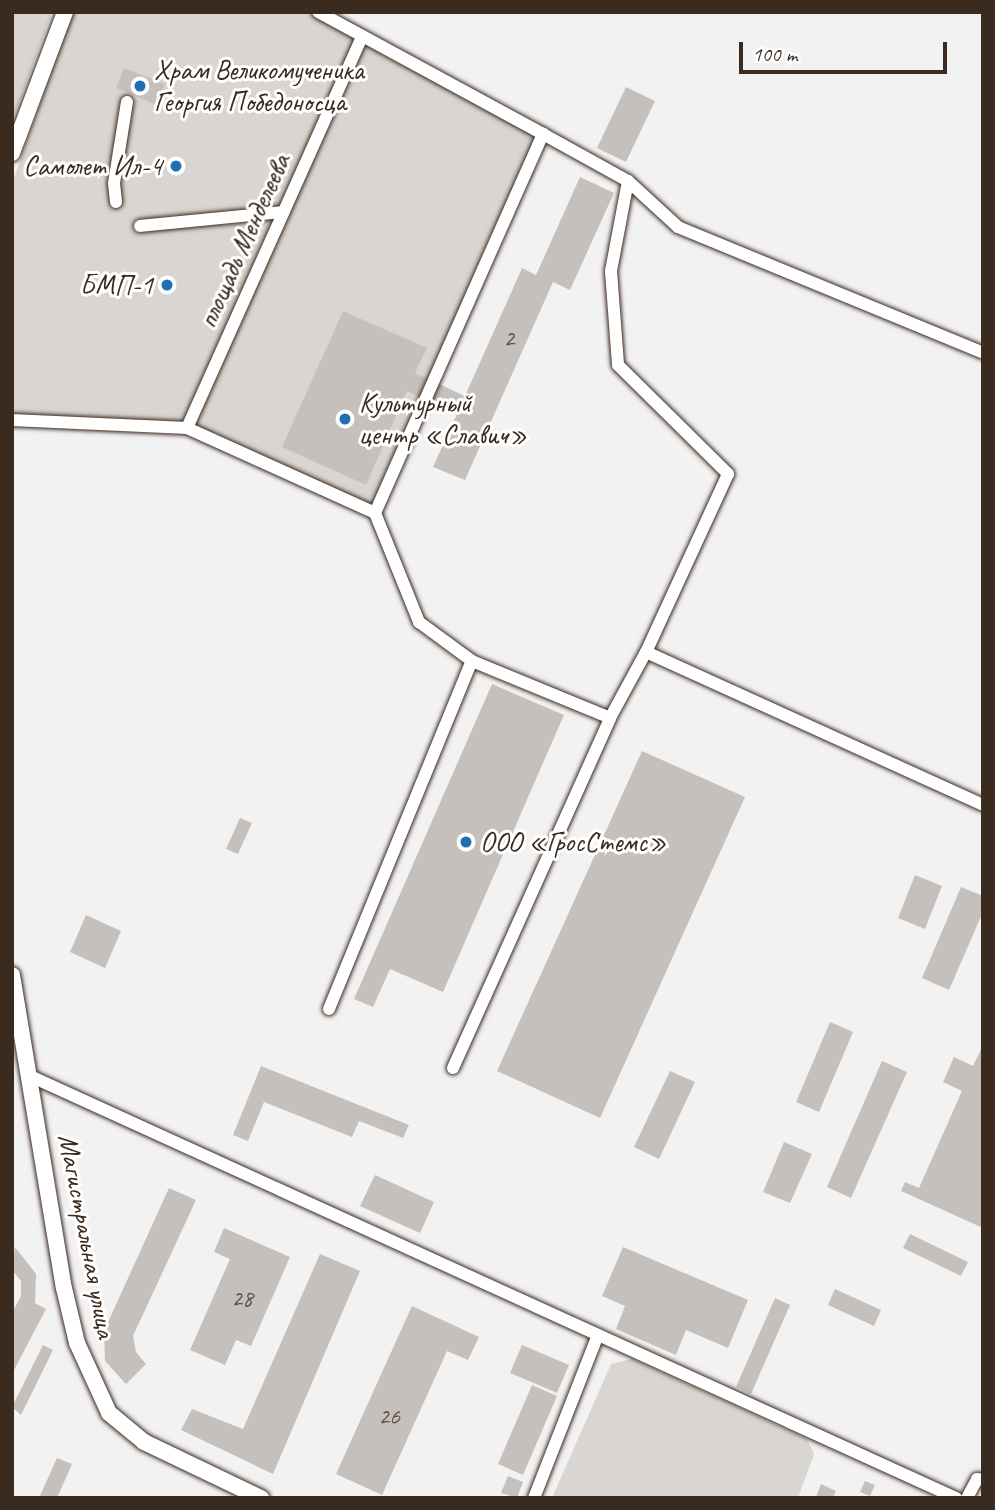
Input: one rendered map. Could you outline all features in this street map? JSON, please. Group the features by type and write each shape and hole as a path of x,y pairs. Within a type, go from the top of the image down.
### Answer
{"main road":[{"path":"12,153 65,12"},
{"name":"Магистральная улица","path":"12,975 77,1343 109,1413 144,1442 261,1498"}],"street":[{"path":"318,12 628,181 678,227 983,353"},
{"name":"площадь Менделеева","path":"187,428 362,37"},
{"path":"116,202 114,183 127,102"},
{"path":"375,513 543,134"},
{"path":"453,1068 610,718 646,652 728,474 618,365 611,271 628,181"},
{"path":"140,226 284,212"},
{"path":"12,420 187,428 375,513 419,622 472,661 610,718"},
{"path":"646,652 983,805"},
{"path":"329,1009 472,661"},
{"path":"30,1076 956,1498"},
{"path":"534,1498 598,1335"},
{"path":"967,1498 980,1479 983,1466"}],"shaded area":[{"path":"12,12 52,12 12,122"},
{"path":"72,12 315,12 543,134 375,513 187,427 12,420 12,184"},
{"path":"632,1359 807,1439 814,1454 798,1498 552,1498 611,1364"}],"building":[{"name":"Храм Великомученика Георгия Победоносца","path":"124,68 165,84 157,105 116,88"},
{"path":"626,87 655,101 626,162 597,148"},
{"path":"580,177 614,193 570,290 553,282 465,480 433,467 457,414 407,391 366,485 282,447 343,311 427,348 415,373 465,396 522,268 536,275"},
{"name":"ООО «ГросСтемс»","path":"492,684 564,715 443,992 390,969 373,1007 354,999"},
{"path":"642,751 745,797 600,1118 497,1071"},
{"path":"240,818 252,823 238,854 226,849"},
{"path":"915,875 942,886 925,929 898,918"},
{"path":"961,887 983,896 983,912 949,990 922,978"},
{"path":"86,915 121,931 105,968 70,952"},
{"path":"830,1022 853,1032 819,1112 796,1102"},
{"path":"983,1045 983,1228 901,1191 905,1182 919,1188 962,1091 943,1082 954,1057 973,1066"},
{"path":"882,1061 907,1072 851,1198 827,1187"},
{"path":"261,1066 409,1125 403,1138 359,1121 352,1137 264,1102 248,1141 233,1135"},
{"path":"670,1071 695,1082 659,1159 634,1147"},
{"path":"784,1142 812,1154 790,1203 763,1192"},
{"path":"375,1175 434,1202 420,1233 360,1206"},
{"path":"169,1188 196,1200 133,1336 136,1352 146,1364 126,1384 105,1361 104,1331"},
{"path":"224,1228 290,1257 251,1346 236,1340 225,1365 190,1350 230,1259 214,1252"},
{"path":"910,1234 968,1262 961,1276 903,1248"},
{"path":"15,1247 36,1274 35,1303 46,1309 12,1374 12,1313 21,1296 21,1281 12,1270"},
{"path":"623,1247 748,1300 728,1348 686,1330 676,1355 616,1329 625,1306 602,1296"},
{"path":"320,1254 360,1271 273,1474 181,1430 192,1409 243,1429"},
{"path":"835,1289 881,1310 874,1326 828,1305"},
{"path":"775,1298 790,1305 751,1394 736,1387"},
{"path":"412,1306 479,1337 468,1360 447,1351 382,1495 336,1474"},
{"path":"43,1345 53,1350 21,1415 12,1407"},
{"path":"522,1345 569,1365 557,1393 510,1373"},
{"path":"532,1385 557,1396 523,1475 498,1464"},
{"path":"57,1458 72,1464 57,1498 39,1498"},
{"path":"508,1476 523,1482 517,1498 501,1493"},
{"path":"865,1481 875,1485 870,1496 860,1492"},
{"path":"821,1484 836,1491 833,1498 816,1497"}],"place":[{"name":"Храм Великомученика Георгия Победоносца","path":"140,86"},
{"name":"Самолет Ил-4","path":"176,166"},
{"name":"БМП-1","path":"167,285"},
{"name":"Культурный центр «Славич»","path":"345,419"},
{"name":"ООО «ГросСтемс»","path":"466,842"}]}
